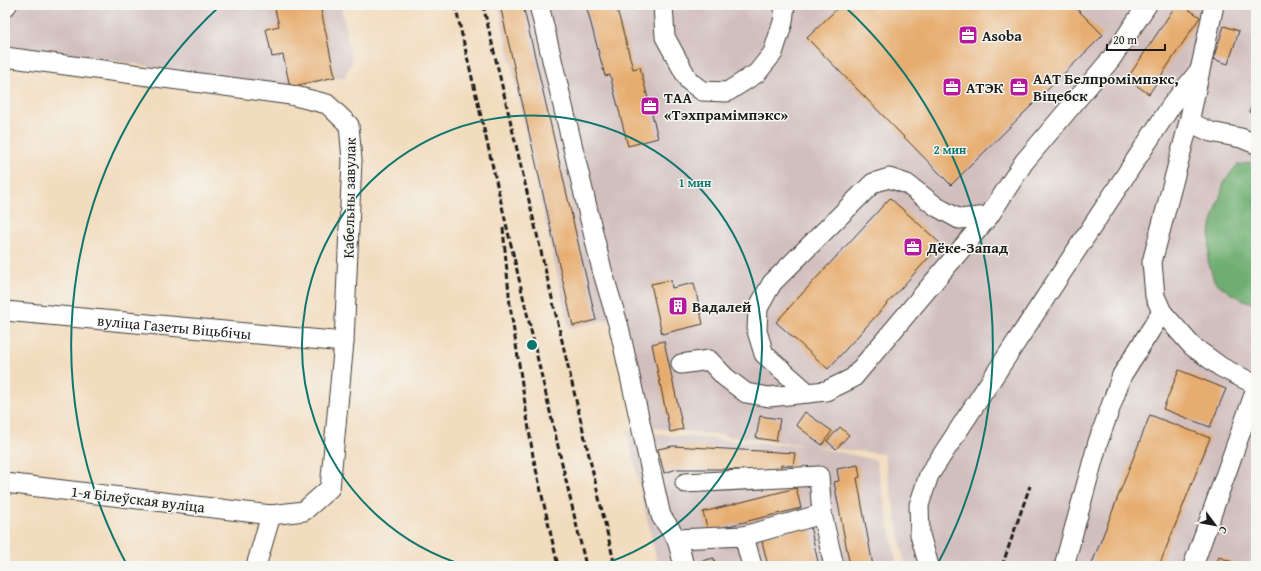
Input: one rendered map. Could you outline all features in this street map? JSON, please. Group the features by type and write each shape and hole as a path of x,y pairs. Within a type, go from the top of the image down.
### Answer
{"street":[{"path":"539,5 601,262 619,328 661,516 677,539 684,566"},
{"path":"663,5 665,37 689,81 702,91 727,92 757,73 773,53 783,22 785,5"},
{"path":"681,364 709,360 725,377 746,393 769,397 826,391 853,378 989,216 1024,162 1112,59 1147,5"},
{"path":"1214,5 1189,122 1152,262 1155,296 1162,312 1192,346 1221,367 1256,384"},
{"name":"Кабельны завулак","path":"5,57 291,95 328,104 349,125 352,160 344,342 330,488 304,510 271,515"},
{"path":"929,566 920,535 920,505 929,475 1171,106 1200,71"},
{"path":"1189,122 1211,132 1241,138 1256,144"},
{"path":"808,393 764,354 757,330 758,308 772,283 873,183 889,178 907,184 937,207 959,219 989,216"},
{"name":"вуліца Газеты Віцьбічы","path":"5,311 344,342"},
{"path":"1064,566 1098,442 1122,375 1162,312"},
{"path":"1193,566 1256,389"},
{"path":"685,483 819,476 822,514 834,566"},
{"name":"1-я Білеўская вуліца","path":"5,483 271,515"},
{"path":"677,539 744,536 822,514"},
{"path":"256,566 271,515"},
{"path":"744,536 752,566"}],"shaded area":[{"path":"5,5 341,5 352,62 344,79 335,77 290,87 5,45"},
{"path":"498,5 1256,5 1256,566 905,566 884,454 811,446 876,460 897,566 658,566 627,431 774,445 807,445 648,427 622,316 569,329"}],"green space":[{"path":"1254,162 1256,163 1256,305 1233,295 1214,281 1208,260 1211,226 1225,180 1237,165"}],"building":[{"path":"274,5 320,5 335,77 290,87 283,55 272,57 266,29 279,26"},
{"path":"500,5 523,5 596,320 573,326"},
{"path":"586,5 616,5 633,69 640,67 658,138 628,146 610,75 605,76"},
{"name":"АТЭК","path":"841,5 1073,5 1103,35 951,185 807,38"},
{"path":"1176,5 1182,5 1200,17 1149,94 1127,79"},
{"path":"1224,26 1239,31 1228,64 1213,59"},
{"path":"1256,96 1256,115 1249,112"},
{"path":"890,198 941,244 828,369 776,322"},
{"name":"Вадалей","path":"671,280 672,288 694,283 703,324 662,334 651,284"},
{"path":"664,341 683,429 670,432 652,344"},
{"path":"1179,370 1226,389 1210,427 1163,409"},
{"path":"805,412 832,431 822,445 796,425"},
{"path":"1150,415 1210,438 1159,566 1091,566"},
{"path":"760,416 780,419 776,441 756,438"},
{"path":"840,427 849,435 836,449 827,441"},
{"path":"673,446 795,453 793,466 781,465 780,472 721,469 677,469 664,473 658,449"},
{"path":"858,465 860,477 857,478 873,566 850,566 834,482 839,481 837,469"},
{"path":"796,488 801,508 708,531 703,512"},
{"path":"810,526 819,566 768,566 761,537"},
{"path":"1219,557 1243,566 1215,566"},
{"path":"714,558 716,566 698,566 697,562"}],"railway":[{"path":"455,5 586,566"},
{"path":"483,5 615,566"},
{"path":"503,228 510,305 533,456 558,566"},
{"path":"1002,566 1030,486"}],"place":[{"name":"Asoba","path":"968,35"},
{"name":"АТЭК","path":"952,87"},
{"name":"ААТ Белпромімпэкс, Віцебск","path":"1019,87"},
{"name":"ТАА «Тэхпрамімпэкс»","path":"650,106"},
{"name":"Дёке-Запад","path":"913,247"},
{"name":"Вадалей","path":"678,306"}]}
